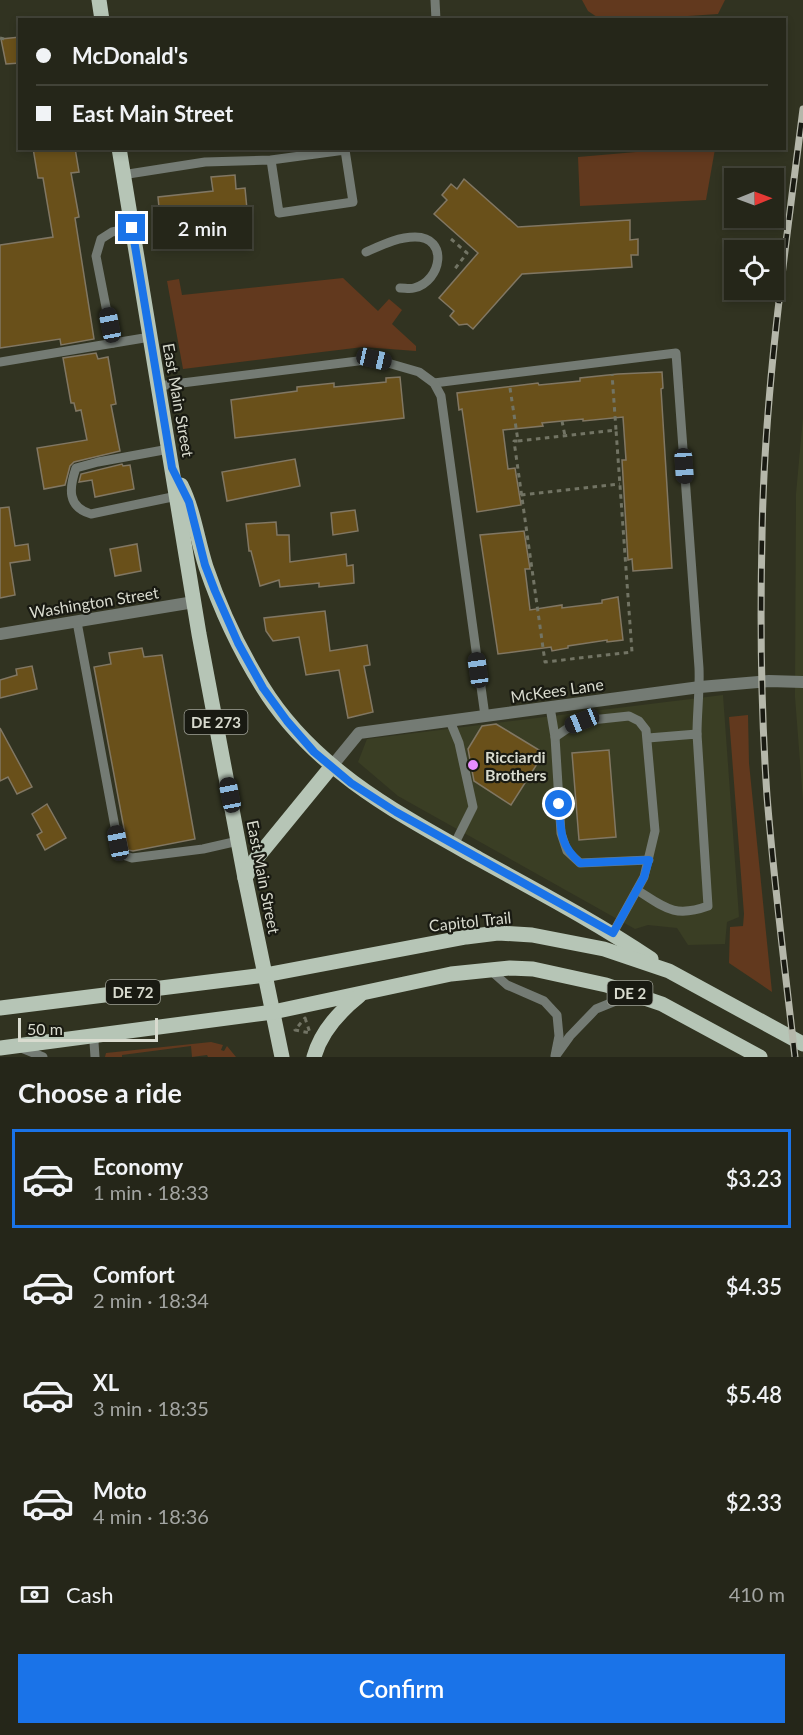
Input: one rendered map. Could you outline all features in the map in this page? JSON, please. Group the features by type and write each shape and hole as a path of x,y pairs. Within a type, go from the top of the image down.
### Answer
{"main road":[{"path":"99,0 102,18"},
{"name":"East Main Street","path":"118,150 194,602 265,975"},
{"path":"172,468 189,502 205,565 215,591 250,666 287,721 314,752 351,783 396,812 613,933 669,971"},
{"path":"245,878 255,860 332,766"},
{"name":"Capitol Trail","path":"265,975 434,942 498,933 532,934 604,949 669,971 803,1044"},
{"name":"DE 2","path":"273,1012 451,974 488,969 533,969 606,985 662,1005 760,1057"},
{"name":"DE 72","path":"0,1008 265,975"},
{"name":"DE 273","path":"265,975 282,1057"},
{"path":"314,1057 321,1038 331,1023 346,1006 364,992"},
{"name":"DE 72","path":"0,1048 273,1012"}],"street":[{"name":"Washington Street","path":"0,634 194,602"},
{"name":"McKees Lane","path":"332,766 359,733 700,687 776,681 803,682"}],"lane":[{"path":"435,0 436,18"},
{"path":"122,176 205,162 271,160 345,150 353,202 279,213 271,160"},
{"path":"113,343 96,256 101,239 112,232 132,228"},
{"path":"366,252 400,238 418,237 427,240 435,248 439,256 438,266 432,274 423,284 415,288 400,288"},
{"path":"0,362 150,337"},
{"path":"434,383 676,353 700,687 697,705 697,734 708,906 680,913 662,906 637,890"},
{"path":"158,386 374,359 419,372 434,383 441,396 485,716"},
{"path":"169,449 76,468 71,484 74,501 81,511 92,514 177,496"},
{"path":"77,622 118,843 123,855 132,858 238,842"},
{"path":"550,707 555,737 561,833 567,851 580,863 649,860"},
{"path":"555,737 582,721 629,716 639,721 646,730 655,831 644,877 613,933"},
{"path":"450,721 459,743 473,807 454,845"},
{"path":"648,738 697,734"},
{"path":"488,969 507,985 544,1001 557,1015 559,1036 555,1056 570,1036 596,1009 633,994"},
{"path":"95,1057 94,1042 97,1036"},
{"path":"17,1046 42,1057"}],"path":[{"path":"451,239 467,253 454,270"},
{"path":"612,373 632,652 545,662 514,441 616,430"},
{"path":"510,383 518,441"},
{"path":"562,421 565,436"},
{"path":"521,495 620,483"},
{"path":"305,1018 310,1033 294,1030 300,1024 305,1018"}],"shaded area":[{"path":"582,0 725,0 718,14 659,18 598,18 588,11"},
{"path":"660,150 715,150 706,200 580,206 578,157"},
{"path":"343,278 378,311 389,299 402,310 392,324 416,346 416,351 363,347 183,369 167,281 179,279 182,295"},
{"path":"803,417 803,801 795,697 796,494"},
{"path":"723,695 739,917 727,922 725,944 688,945 677,928 648,925 635,929 398,796 358,762 367,739"},
{"path":"748,715 749,763 772,992 729,963 730,927 743,926 744,914 729,717"},
{"path":"211,1042 223,1045 221,1050 224,1051 227,1046 236,1057 208,1057 207,1055 192,1057 191,1046 122,1055 122,1057 105,1057 106,1053"}],"building":[{"path":"18,37 18,63 6,64 1,39"},
{"path":"33,150 75,150 79,172 71,173 79,217 75,218 94,339 61,345 60,339 0,348 0,245 53,237 43,178 38,178"},
{"path":"235,175 236,189 245,188 250,241 163,250 158,197 213,191 211,177"},
{"path":"464,179 518,227 630,220 630,240 638,239 638,255 631,255 632,267 522,274 473,329 467,324 459,325 450,316 454,311 439,298 478,253 434,214 447,200 442,195 451,184 457,189"},
{"path":"96,353 98,359 108,357 116,404 111,405 120,451 74,462 70,466 65,485 44,489 37,448 87,440 81,410 76,411 74,403 71,403 63,358"},
{"path":"662,372 663,388 661,389 672,568 633,571 632,559 628,560 622,460 626,460 623,417 542,423 543,426 503,430 508,469 515,468 521,505 477,512 462,409 459,410 457,393 538,383 539,385 580,381 580,378 618,374"},
{"path":"400,377 404,418 235,438 231,400 297,391 297,387 334,383 334,387 386,382 386,378"},
{"path":"295,459 300,486 227,501 222,472"},
{"path":"122,464 123,466 130,465 134,489 95,497 92,480 79,482 81,474"},
{"path":"9,507 15,546 28,544 30,560 10,563 15,595 0,598 0,508"},
{"path":"355,510 358,531 333,535 331,513"},
{"path":"276,522 277,535 289,535 290,562 346,554 347,566 353,565 354,583 319,587 319,583 280,587 279,580 260,586 251,551 249,551 246,524"},
{"path":"524,531 530,569 525,569 530,610 562,605 562,608 602,603 602,600 618,597 623,640 568,646 568,648 552,651 551,647 498,654 480,535"},
{"path":"137,544 141,571 115,576 110,549"},
{"path":"325,611 330,651 367,645 370,665 364,666 373,712 348,718 339,670 306,675 299,637 273,641 266,631 264,618"},
{"path":"142,648 144,657 162,655 195,839 133,851 128,850 94,667 111,664 109,653"},
{"path":"32,666 37,689 0,698 0,680 17,675 16,669"},
{"path":"496,724 544,753 511,805 474,781 468,749 482,726"},
{"path":"0,728 32,787 17,794 8,777 0,781"},
{"path":"609,750 616,837 579,840 572,753"},
{"path":"47,804 66,838 45,850 37,835 42,832 32,814"}],"railway":[{"path":"795,1057 767,796 762,699 761,602 764,483 771,376 803,109"}],"place":[{"name":"Ricciardi Brothers","path":"473,765"}],"route":[{"path":"132,228 172,468 189,502 205,565 227,619 263,688 287,721 314,752 351,783 396,812 613,933 644,877 649,860 580,863 567,851 561,833 559,804"}]}
